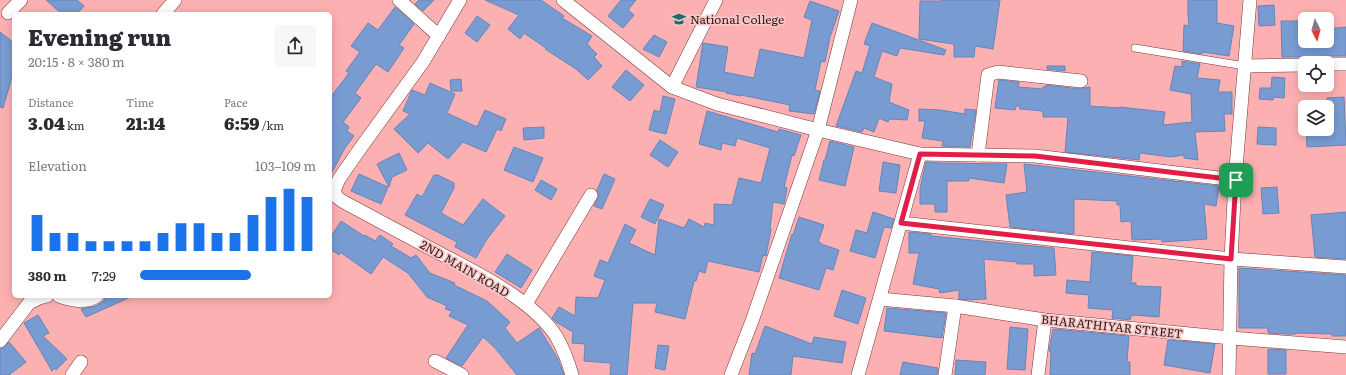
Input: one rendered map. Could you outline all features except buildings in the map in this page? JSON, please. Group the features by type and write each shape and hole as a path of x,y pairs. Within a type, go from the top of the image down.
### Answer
{"street":[{"path":"7,12 21,0"},
{"path":"165,12 175,0"},
{"path":"399,0 439,36"},
{"path":"332,190 423,62 460,0"},
{"path":"563,0 672,87 717,104 920,154 1035,156 1236,180"},
{"path":"672,87 716,0"},
{"path":"731,375 752,321 818,130 851,0"},
{"path":"1230,375 1231,259 1250,0"},
{"path":"1334,64 1346,64"},
{"path":"1245,66 1298,65"},
{"path":"978,155 988,75 998,72 1081,81"},
{"path":"858,375 920,154"},
{"name":"2ND MAIN ROAD","path":"332,190 342,201 486,278 526,304 545,322 555,335 567,357 572,375"},
{"path":"526,304 591,195"},
{"path":"901,223 1231,259 1346,267"},
{"path":"0,341 29,303 40,298"},
{"path":"65,298 75,301 94,298"},
{"name":"BHARATHIYAR STREET","path":"880,299 955,306 1045,320 1230,338 1346,347"},
{"path":"945,375 955,306"},
{"path":"1038,375 1045,320"},
{"path":"434,361 462,375"},
{"path":"72,375 81,362"}],"lane":[{"path":"1134,48 1245,66"}],"place":[{"name":"National College","path":"679,19"}],"route":[{"path":"920,154 1035,156 1236,180 1231,259 901,223 920,154"}]}
